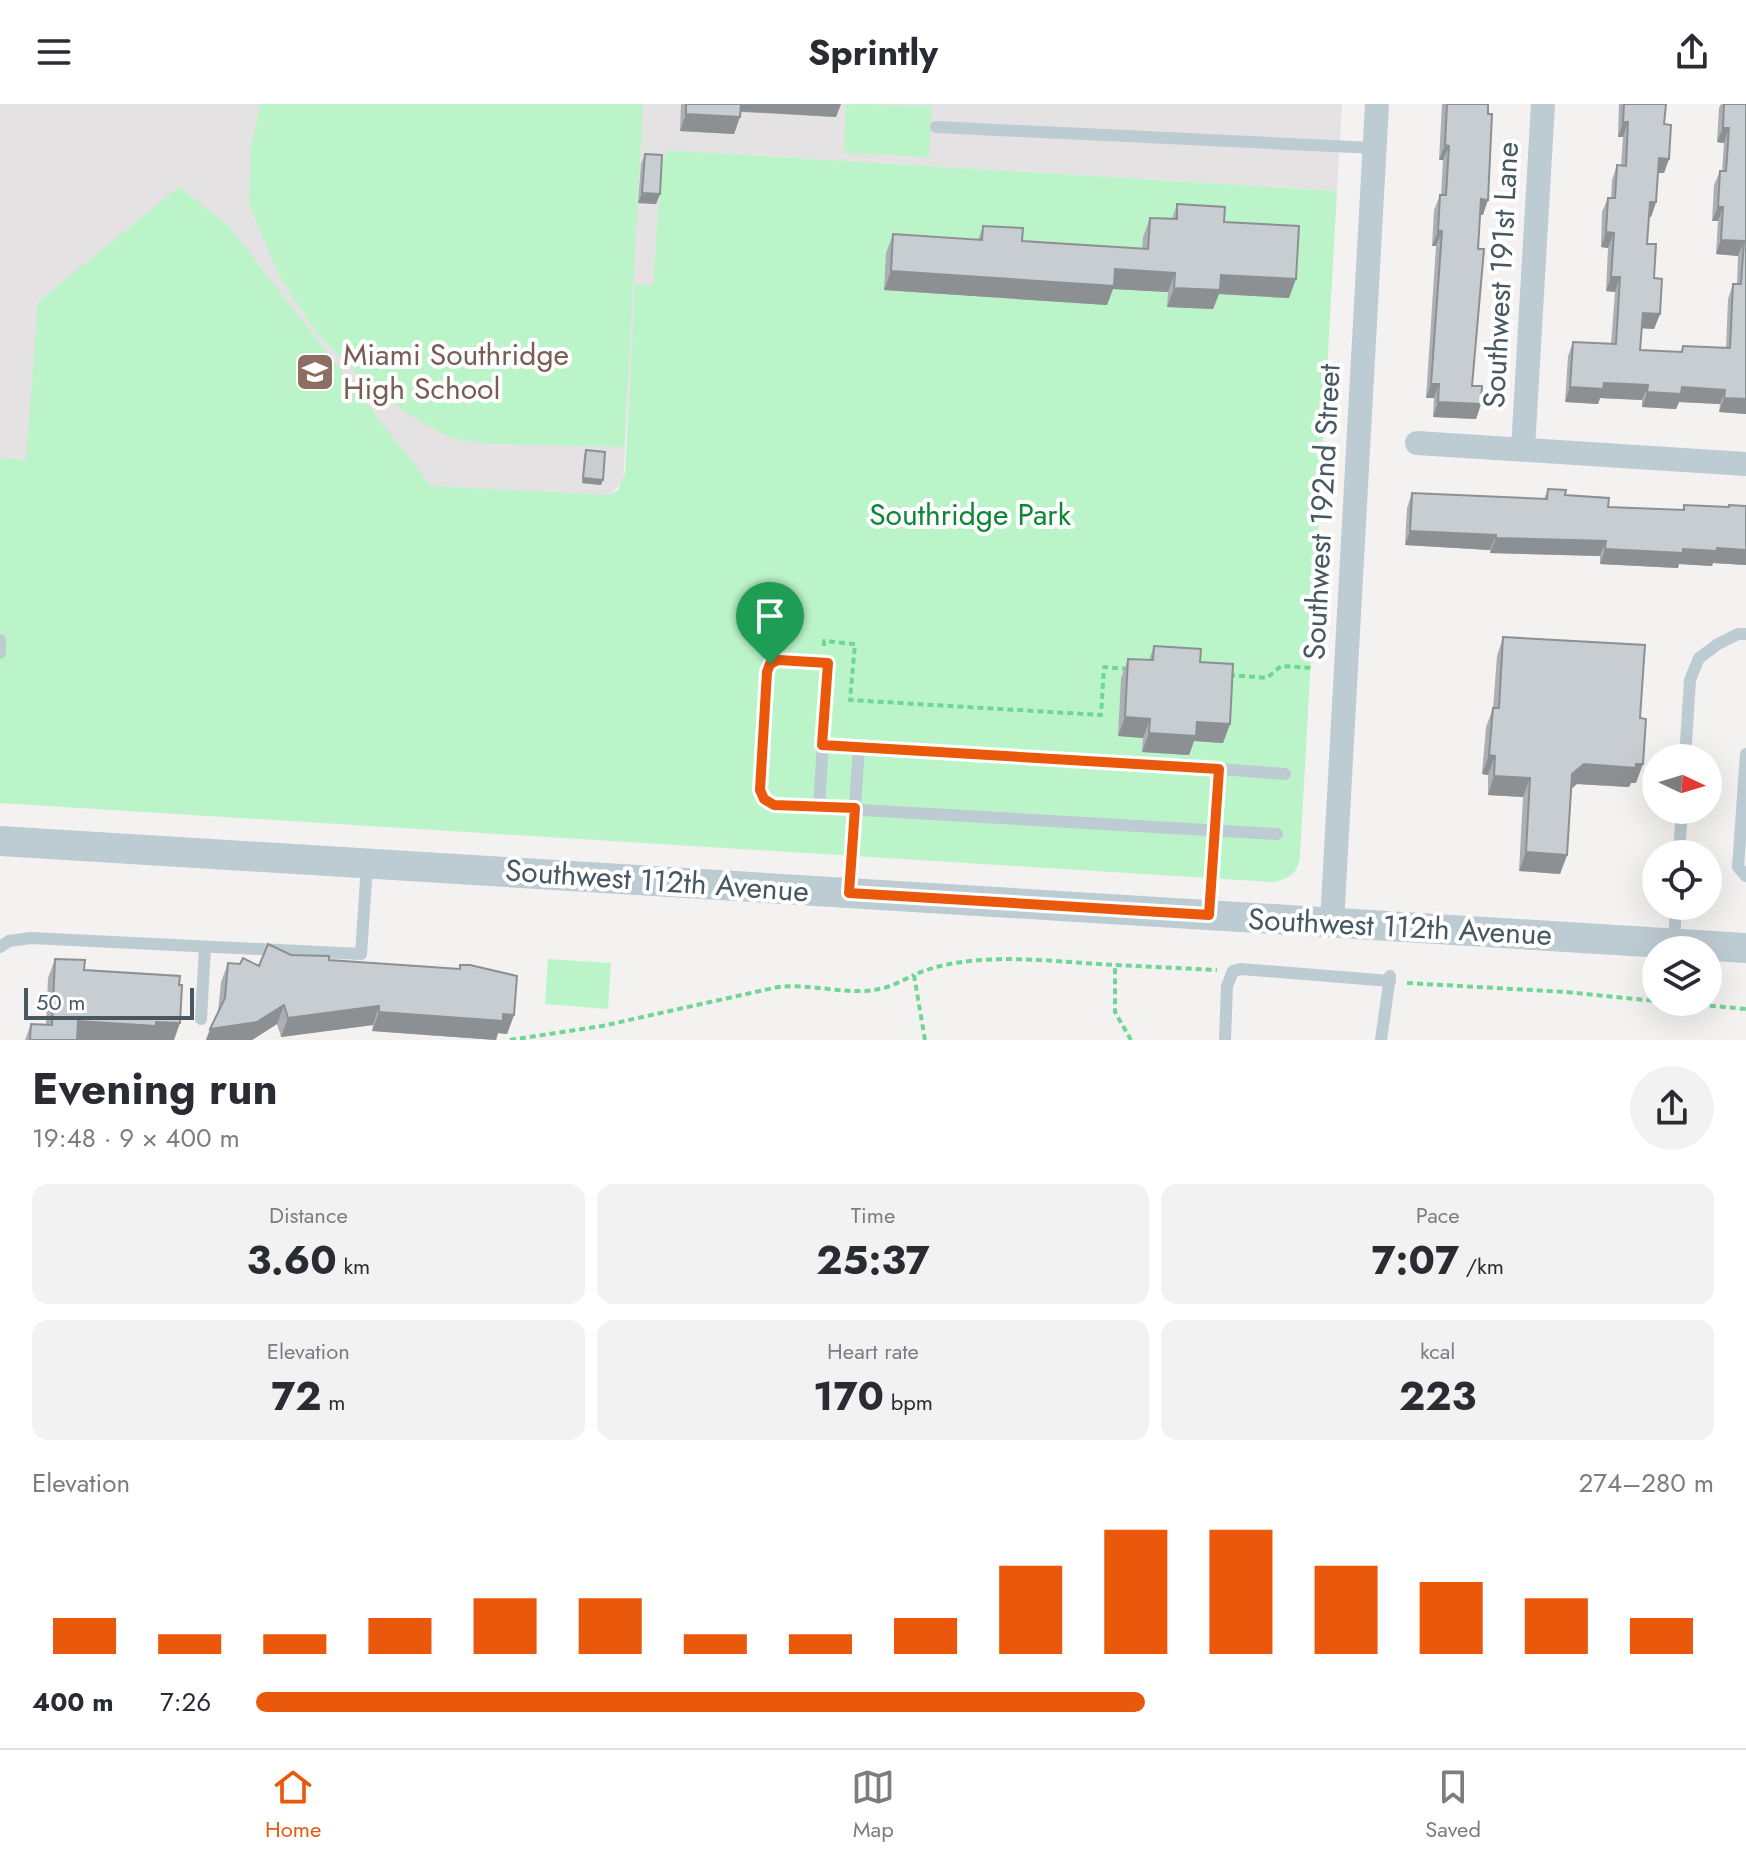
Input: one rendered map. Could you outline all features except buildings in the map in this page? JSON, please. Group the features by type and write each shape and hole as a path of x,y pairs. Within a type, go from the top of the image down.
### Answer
{"street":[{"name":"Southwest 192nd Street","path":"1332,923 1377,104"},
{"name":"Southwest 191st Lane","path":"1523,449 1543,104"},
{"path":"1417,443 1746,464"},
{"name":"Southwest 112th Avenue","path":"0,841 1642,941"},
{"name":"Southwest 112th Avenue","path":"1722,946 1746,948"}],"lane":[{"path":"936,127 1374,148"},
{"path":"1686,744 1690,680 1699,658 1718,644 1738,634 1746,634"},
{"path":"0,640 0,653"},
{"path":"819,807 828,663 778,660 770,664 767,672 760,790 764,799 774,805 1277,834"},
{"path":"822,745 1285,774"},
{"path":"849,893 859,747"},
{"path":"1746,754 1738,867 1746,876"},
{"path":"1209,915 1219,769"},
{"path":"0,947 9,941 31,938 361,954 367,863"},
{"path":"201,1019 205,947"},
{"path":"1225,1040 1227,986 1233,971 1241,969 1393,980 1381,1040"}],"path":[{"path":"823,650 824,641 855,644 850,700 898,703 1101,715 1104,667 1134,669"},
{"path":"1223,675 1267,678 1281,666 1314,668"},
{"path":"510,1040 602,1026 778,987 869,991 926,969 982,959 1233,971"},
{"path":"1115,965 1115,1012 1131,1040"},
{"path":"914,975 925,1040"},
{"path":"1393,980 1642,1000"},
{"path":"1722,1007 1746,1009"}],"shaded area":[{"name":"Miami Southridge High School","path":"0,104 1342,104 1337,191 668,150 661,164 653,286 636,284 623,481 610,495 598,497 0,458"}],"green space":[{"path":"260,104 643,104 624,447 494,444 453,439 408,414 362,379 317,333 280,278 249,204 251,148"},
{"path":"846,104 932,106 929,157 844,153"},
{"name":"Southridge Park","path":"668,150 1337,191 1300,856 1292,874 1273,882 0,803 0,458 26,460 38,302 179,187 228,225 431,486 610,495 618,490 625,473 635,284 653,285 661,164"},
{"path":"548,959 611,963 608,1009 545,1004"}],"place":[{"name":"Miami Southridge High School","path":"315,372"}],"route":[{"path":"778,660 828,663 822,745 1219,769 1209,915 849,893 855,808 774,805 764,799 760,790 770,664 778,660"}]}
